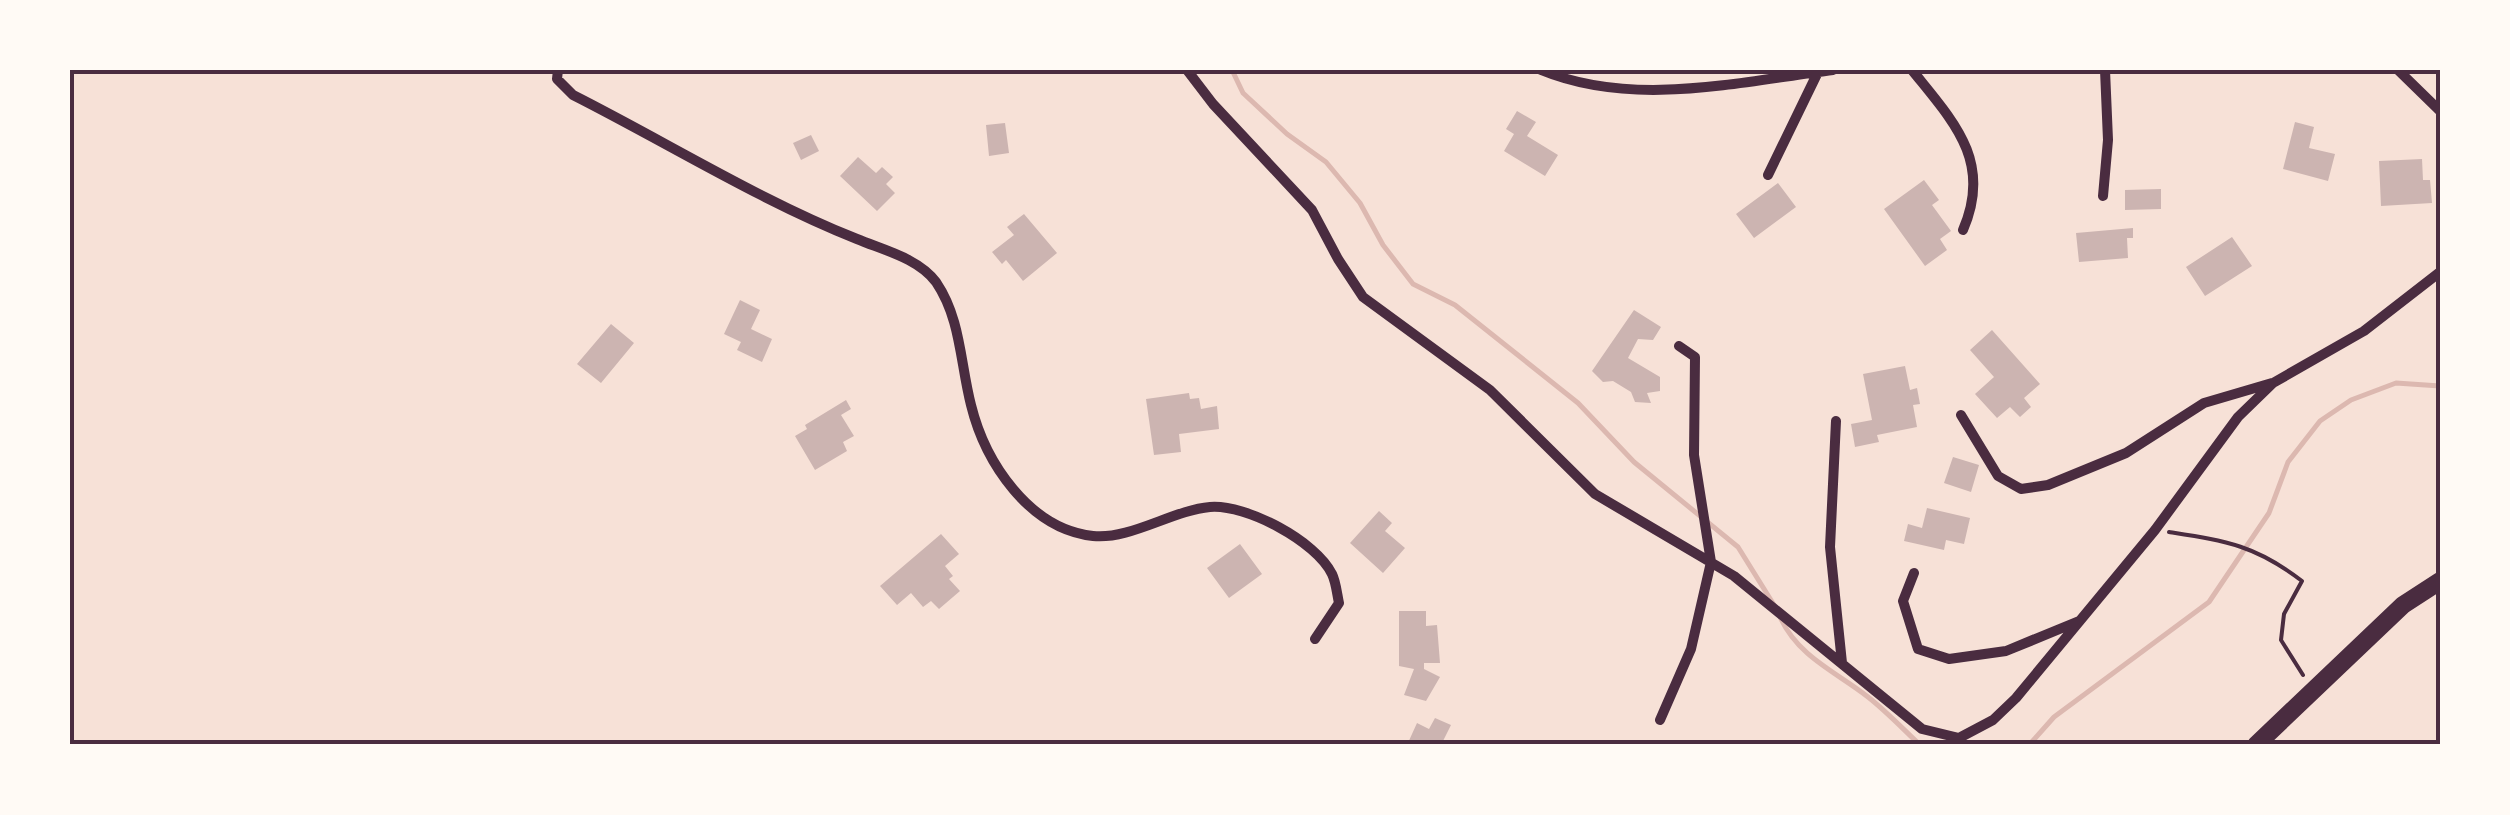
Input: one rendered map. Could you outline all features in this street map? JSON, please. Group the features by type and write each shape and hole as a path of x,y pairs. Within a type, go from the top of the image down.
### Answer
{"main road":[{"path":"2256,745 2403,605 2440,581"}],"street":[{"path":"558,70 557,79 573,95 800,217 914,262 932,278 952,307 972,408 997,468 1029,507 1063,528 1095,537 1208,507 1239,508 1292,534 1331,572 1339,603 1315,639"},
{"path":"1187,70 1213,104 1312,210 1364,297 1490,390 1595,494 1734,576 1922,729 1959,738 1993,720 2154,530 2238,417 2274,382"},
{"path":"1541,70 1622,90 1682,89 1833,70"},
{"path":"1592,84 1595,70"},
{"path":"1912,70 1957,125 1973,160 1972,208 1963,230"},
{"path":"2103,196 2108,140 2106,70"},
{"path":"2398,70 2440,110"},
{"path":"1768,175 1812,72"},
{"path":"1961,415 1998,476 2021,489 2048,486 2126,452 2204,403 2274,382 2364,331 2440,272"},
{"path":"1660,720 1691,648 1710,562 1694,455 1695,357 1680,346"},
{"path":"1836,421 1830,546 1842,663"},
{"path":"1914,573 1903,601 1918,649 1949,659 2006,651 2080,620"}],"path":[{"path":"2154,530 2230,542 2272,558 2302,581 2284,614 2280,640 2313,689"}],"building":[{"path":"1517,111 1536,122 1527,136 1558,155 1545,176 1504,151 1514,134 1506,129"},
{"path":"2295,122 2314,127 2309,148 2335,154 2328,181 2283,169"},
{"path":"1005,123 1009,153 989,156 986,125"},
{"path":"811,135 819,151 801,160 793,143"},
{"path":"858,157 876,173 882,167 893,177 886,184 895,193 877,211 840,176"},
{"path":"2422,159 2423,180 2430,180 2432,203 2381,206 2379,161"},
{"path":"1924,180 1939,200 1932,205 1951,231 1940,239 1947,250 1925,266 1884,209"},
{"path":"1778,183 1796,207 1754,238 1736,214"},
{"path":"2161,189 2161,209 2125,210 2125,190"},
{"path":"1024,214 1057,253 1023,281 1006,260 1002,264 992,252 1014,235 1007,227"},
{"path":"2133,228 2133,238 2127,238 2128,258 2079,262 2076,233"},
{"path":"2232,237 2252,266 2205,296 2186,267"},
{"path":"740,300 760,310 751,329 772,339 762,362 737,350 741,342 724,334"},
{"path":"1634,310 1661,327 1653,340 1638,339 1628,358 1660,377 1660,391 1647,393 1651,403 1635,402 1631,392 1613,381 1603,382 1592,371"},
{"path":"611,324 634,343 601,383 577,364"},
{"path":"1992,330 2040,384 2024,398 2031,407 2020,417 2010,407 1997,418 1975,394 1994,377 1970,350"},
{"path":"1905,366 1910,390 1917,388 1920,404 1913,405 1917,427 1877,435 1879,442 1855,447 1851,424 1872,420 1863,374"},
{"path":"1189,393 1190,399 1199,398 1201,409 1217,406 1219,429 1179,434 1181,452 1154,455 1146,399"},
{"path":"846,400 851,409 841,415 854,436 843,442 847,451 815,470 795,436 807,429 805,425"},
{"path":"1953,457 1979,465 1971,492 1944,483"},
{"path":"1927,508 1970,518 1964,544 1946,540 1944,550 1904,541 1908,524 1922,528"},
{"path":"1379,511 1392,523 1385,531 1405,548 1383,573 1350,543"},
{"path":"941,534 959,554 945,566 953,576 949,579 960,591 939,609 931,601 923,607 911,593 897,605 880,586"},
{"path":"1240,544 1262,574 1229,598 1207,568"},
{"path":"1399,611 1426,611 1426,626 1437,625 1440,663 1424,663 1424,669 1440,677 1426,701 1404,695 1414,669 1399,666"},
{"path":"1435,718 1451,725 1441,745 1407,745 1417,723 1429,729"}],"waterway":[{"path":"1232,70 1243,93 1287,134 1326,162 1360,203 1383,245 1413,284 1455,305 1578,403 1634,462 1738,547 1774,605"},
{"path":"2029,745 2054,717 2209,602 2269,513 2288,462 2320,421 2351,400 2396,383 2440,386"},
{"path":"1781,619 1808,654 1875,702 1920,745"}]}
